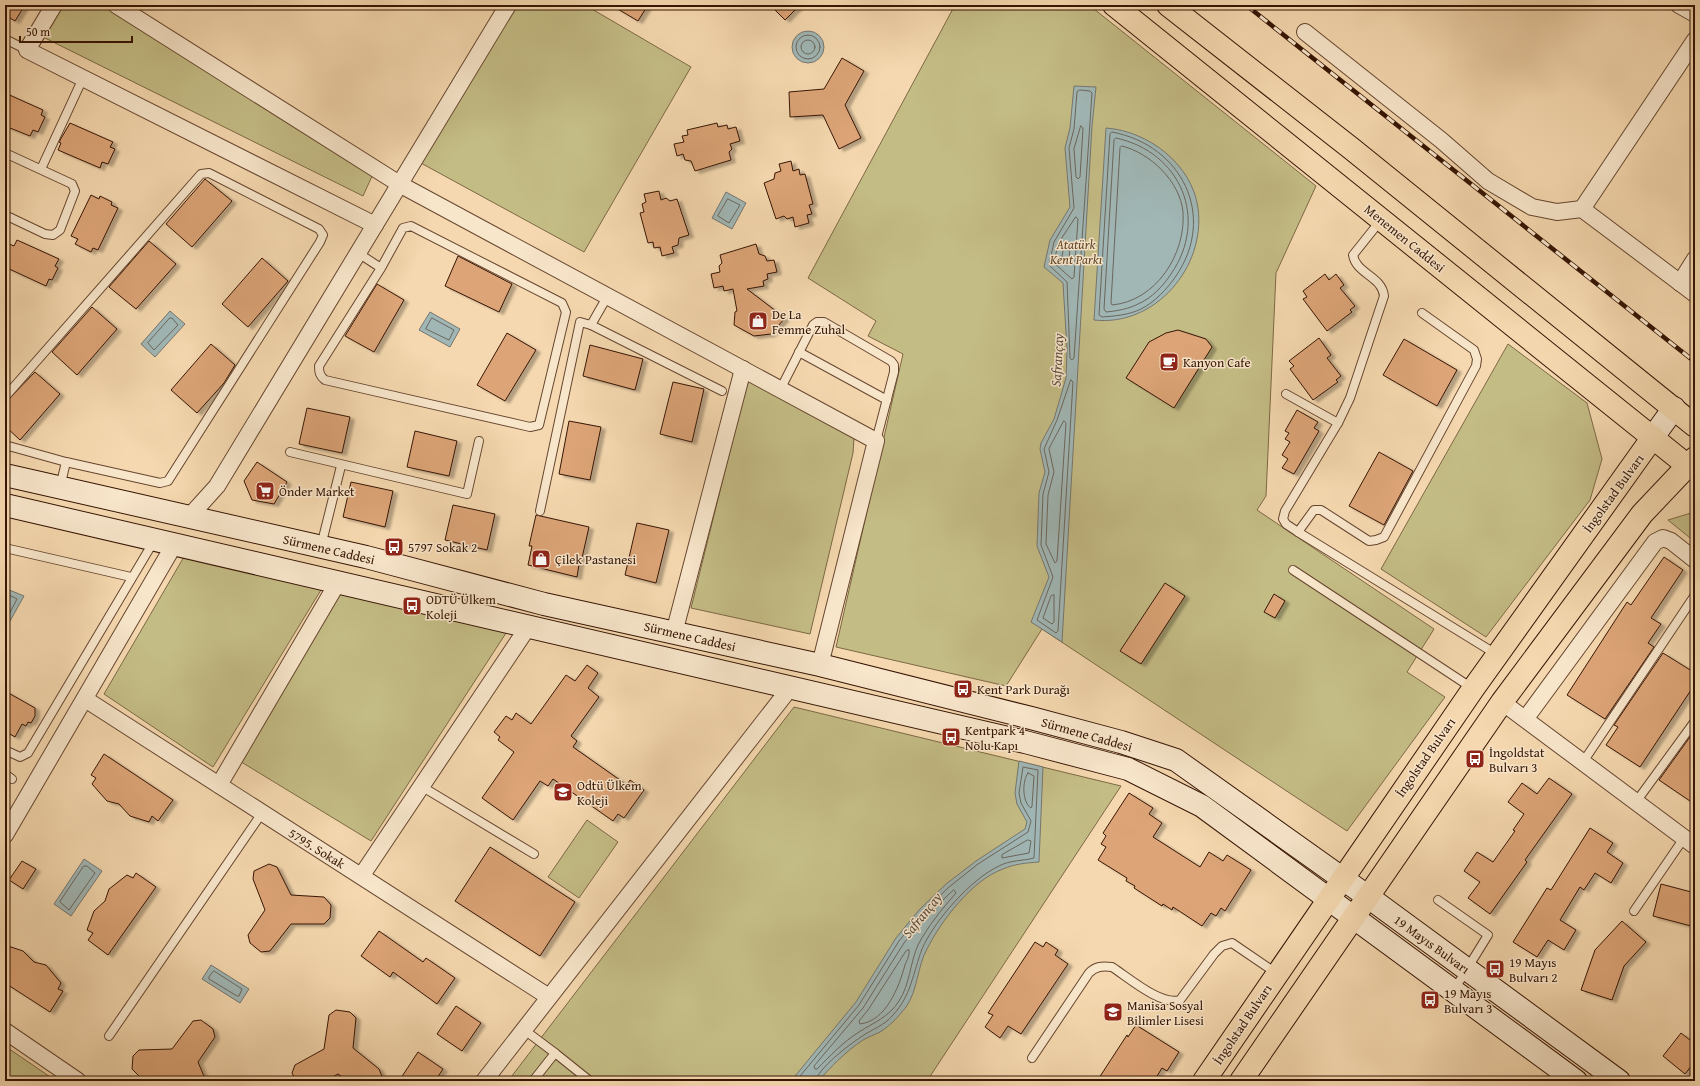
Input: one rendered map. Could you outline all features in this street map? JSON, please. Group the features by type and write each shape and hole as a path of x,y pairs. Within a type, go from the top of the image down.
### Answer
{"main road":[{"name":"Menemen Caddesi","path":"1114,5 1653,437 1693,465"},
{"path":"1168,5 1352,149 1695,426"},
{"path":"1653,437 1674,408"},
{"name":"İngolstad Bulvarı","path":"1204,1081 1327,899 1473,688 1653,437"},
{"path":"1241,1081 1502,702 1642,514 1693,465"},
{"name":"Sürmene Caddesi","path":"5,475 366,557 544,604 820,665 1121,742 1176,760 1342,878"},
{"name":"Sürmene Caddesi","path":"5,505 1025,742 1128,769 1202,806 1327,899"},
{"path":"164,542 189,517"},
{"path":"528,627 544,604"},
{"path":"786,687 789,658"},
{"path":"1025,742 1031,718"},
{"name":"19 Mayıs Bulvarı","path":"1342,878 1619,1081"},
{"name":"19 Mayıs Bulvarı","path":"1327,899 1576,1081"}],"street":[{"path":"54,5 28,50 375,225"},
{"path":"116,5 401,185 607,298 781,388 876,441 820,665"},
{"path":"189,517 217,486 375,225 401,185 508,5"},
{"path":"1679,5 1695,14"},
{"path":"1305,32 1441,140 1488,182 1532,207 1557,212 1582,209 1695,294"},
{"path":"1582,209 1689,63 1695,40"},
{"path":"1680,283 1695,259"},
{"path":"674,633 743,369"},
{"path":"1526,718 1655,542 1663,538 1671,541 1695,560"},
{"path":"5,835 85,699 164,542"},
{"path":"219,785 338,582"},
{"path":"362,876 528,627"},
{"path":"484,1081 786,687"},
{"name":"5795. Sokak","path":"85,699 549,997"},
{"path":"1502,702 1526,718 1690,842"},
{"path":"5,1031 78,1081"}],"lane":[{"path":"5,39 28,50"},
{"path":"41,169 83,78"},
{"path":"5,153 41,169 75,187 75,195 60,230 52,235 45,234 5,215"},
{"path":"5,397 201,174 209,173 319,229 322,235 320,242 168,481 160,483 66,462 5,445"},
{"path":"1381,220 1353,255 1354,261 1360,268 1377,281 1383,291 1384,296 1350,398 1338,423 1285,511 1283,519 1286,524 1298,532 1497,655"},
{"path":"411,226 565,306 566,312 539,425 530,427 461,412 326,380 321,377 319,366 381,268 403,228 411,226"},
{"path":"358,254 381,268"},
{"path":"591,325 607,298"},
{"path":"1298,532 1314,510 1321,510 1369,541 1384,537 1476,366 1477,359 1474,350 1422,313"},
{"path":"540,511 580,322 591,325 722,390"},
{"path":"781,388 813,325 818,322 824,322 892,361 894,365 894,372 876,441"},
{"path":"799,352 887,400"},
{"path":"1286,394 1338,423"},
{"path":"290,452 341,466 467,494 479,441"},
{"path":"60,488 66,462"},
{"path":"320,547 341,466"},
{"path":"5,750 20,757 28,753 132,577 164,542"},
{"path":"5,548 132,577"},
{"path":"1293,570 1473,688"},
{"path":"1583,762 1695,595"},
{"path":"1636,802 1695,720"},
{"path":"421,786 534,854"},
{"path":"109,1036 262,813"},
{"path":"1634,911 1690,842"},
{"path":"1438,900 1488,935 1453,991"},
{"path":"1032,1058 1089,973 1094,968 1103,966 1112,967 1163,1000 1174,1002 1180,1000 1214,954 1222,946 1232,943 1277,973"},
{"path":"524,1029 590,1081"},
{"path":"533,1081 555,1053"}],"green space":[{"path":"61,5 107,5 373,174 363,196 43,37"},
{"path":"517,5 585,5 691,67 584,252 419,162"},
{"name":"Atatürk Kent Parkı","path":"955,5 1089,5 1316,186 1276,273 1266,496 1257,510 1434,629 1407,672 1445,697 1347,831 1042,629 1006,686 836,647 903,354 868,336 876,321 808,278"},
{"path":"1508,344 1587,403 1602,459 1590,500 1486,637 1381,569"},
{"path":"754,376 854,438 853,453 810,634 691,608 747,382"},
{"path":"1695,513 1695,542 1668,520"},
{"path":"185,555 324,585 213,767 104,694"},
{"path":"336,593 508,630 371,841 238,760"},
{"path":"794,707 1121,786 927,1081 508,1081"},
{"path":"587,820 618,842 579,898 548,877"},
{"path":"5,1046 56,1081 5,1081"}],"water":[{"path":"805,31 811,31 821,38 824,47 823,53 817,60 811,63 805,63 795,56 792,50 792,44 799,34"},
{"path":"1074,86 1096,87 1092,126 1062,642 1031,622 1049,577 1037,546 1039,493 1045,472 1040,449 1041,443 1054,419 1066,378 1067,349 1063,283 1044,267 1050,240 1070,207 1065,148 1070,128"},
{"path":"1106,128 1122,130 1152,143 1166,153 1177,164 1187,177 1194,192 1198,208 1198,230 1194,251 1185,271 1172,289 1156,303 1137,314 1116,320 1094,320"},
{"path":"726,192 746,203 732,229 712,218"},
{"path":"170,311 185,324 155,357 141,344"},
{"path":"430,312 460,329 450,347 419,330"},
{"path":"7,589 24,596 5,630 5,592"},
{"name":"Safrançay","path":"1019,761 1043,767 1039,862 1007,867 991,874 980,882 949,914 940,926 921,963 910,1000 906,1007 891,1024 884,1030 863,1040 851,1049 818,1081 791,1081 856,1002 896,938 919,910 946,884 976,861 1025,829 1027,822 1017,804 1015,793"},
{"path":"84,859 102,871 71,916 54,904"},
{"path":"211,965 249,989 240,1003 202,979"}],"building":[{"path":"5,5 25,5 15,21 5,15"},
{"path":"611,5 648,5 638,21"},
{"path":"770,5 800,5 785,20"},
{"path":"842,58 864,71 845,105 861,138 839,149 823,115 790,117 789,92 824,89"},
{"path":"5,93 43,110 41,115 45,117 38,132 33,130 30,136 5,126"},
{"path":"70,123 113,142 110,147 115,149 108,164 102,162 100,168 58,150 61,143 59,142"},
{"path":"717,123 718,127 727,125 728,129 736,127 740,141 730,144 732,149 729,152 731,160 695,171 691,161 685,160 683,154 677,156 674,144 684,142 682,136 688,135 687,130"},
{"path":"791,161 793,171 799,169 800,175 805,174 813,204 809,205 812,214 807,215 809,223 795,227 793,217 787,219 784,216 776,219 764,183 774,179 775,173 781,171 779,164"},
{"path":"205,179 232,201 192,247 166,224"},
{"path":"659,191 661,200 666,198 670,201 677,199 689,235 679,238 678,245 672,247 674,253 662,256 660,247 654,248 653,242 648,243 640,213 644,212 642,204 646,202 644,194"},
{"path":"91,195 99,199 100,196 112,202 111,205 118,208 98,250 93,248 91,252 75,244 78,239 71,236"},
{"path":"17,240 59,259 55,266 58,268 52,280 49,279 46,286 5,267 5,252 9,244 14,246"},
{"path":"149,241 176,264 136,309 109,287"},
{"path":"756,244 759,254 765,256 767,261 774,260 777,272 767,274 768,279 763,281 764,286 747,289 785,318 771,334 754,336 734,325 735,312 737,311 733,289 724,291 723,286 714,288 711,274 720,272 719,266 722,263 720,255"},
{"path":"458,256 512,284 499,312 445,286"},
{"path":"262,258 288,281 248,327 222,304"},
{"path":"1325,274 1329,280 1336,274 1344,285 1340,288 1355,306 1350,310 1352,312 1327,331 1303,299 1307,297 1303,291"},
{"path":"377,284 404,300 374,352 345,336"},
{"path":"92,307 117,329 77,375 52,352"},
{"name":"Kanyon Cafe","path":"1178,330 1206,339 1212,347 1174,408 1126,378 1149,342 1166,333"},
{"path":"507,333 536,350 505,401 477,385"},
{"path":"1319,338 1331,355 1327,358 1341,376 1336,380 1338,382 1313,400 1290,369 1294,366 1289,361"},
{"path":"1404,339 1457,370 1437,406 1383,375"},
{"path":"211,344 235,365 224,383 197,413 171,390"},
{"path":"590,345 643,359 635,390 583,376"},
{"path":"35,372 60,394 20,440 5,426 5,403"},
{"path":"673,382 704,389 692,442 660,434"},
{"path":"307,408 350,417 342,453 299,444"},
{"path":"1297,410 1318,422 1314,428 1319,431 1294,474 1282,468 1288,459 1282,455 1290,442 1285,439 1289,433 1285,431"},
{"path":"569,421 601,427 590,480 559,474"},
{"path":"415,431 457,441 449,476 407,467"},
{"path":"1379,452 1413,471 1384,525 1349,506"},
{"name":"Önder Market","path":"257,462 287,482 274,504 252,500 244,481"},
{"path":"351,482 393,491 385,527 343,517"},
{"path":"453,505 495,514 487,550 445,540"},
{"path":"536,515 589,527 582,558 580,558 577,577 528,565 532,546 529,546"},
{"path":"637,523 669,530 656,583 625,575"},
{"path":"1664,557 1683,570 1651,618 1661,624 1648,643 1654,647 1605,719 1567,695 1627,602 1631,605"},
{"path":"1165,583 1185,596 1141,664 1120,651"},
{"path":"1274,594 1285,601 1275,618 1264,612"},
{"path":"1663,653 1695,673 1695,684 1640,767 1606,745 1618,727 1614,725"},
{"path":"587,665 598,673 588,688 599,697 571,736 577,741 573,747 627,785 630,780 644,790 624,818 618,814 613,821 553,779 548,786 540,781 513,820 482,798 514,752 498,740 500,737 494,732 506,716 512,720 516,713 531,724 566,675 575,681"},
{"path":"5,691 35,708 35,716 31,723 28,722 26,726 22,724 15,737 5,731"},
{"path":"1695,730 1695,793 1690,801 1659,780"},
{"path":"104,754 173,800 158,821 152,816 149,822 130,816 119,804 107,801 92,784 96,778 91,775"},
{"path":"1549,778 1572,794 1525,860 1527,862 1490,914 1468,898 1480,882 1464,871 1477,852 1493,862 1515,831 1513,830 1524,814 1508,802 1522,783 1537,794"},
{"path":"1129,793 1153,808 1149,814 1162,823 1153,837 1200,867 1209,852 1223,861 1227,855 1251,870 1225,911 1221,908 1216,916 1211,913 1202,926 1173,907 1172,910 1163,904 1162,906 1134,888 1135,886 1126,881 1127,878 1098,860 1106,847 1101,844 1106,836 1103,833"},
{"path":"1590,828 1613,843 1607,852 1623,863 1611,883 1595,873 1584,890 1580,887 1560,920 1576,930 1564,950 1548,940 1537,957 1513,942 1547,888 1551,890"},
{"path":"490,847 575,902 540,956 455,901"},
{"path":"22,861 36,869 23,889 9,880"},
{"path":"269,864 277,867 291,895 324,897 331,905 330,918 324,924 291,924 270,951 261,952 250,943 248,935 265,910 253,879 254,871"},
{"path":"136,873 156,887 108,955 88,940 93,933 87,930 94,911 105,901 109,889 127,875 133,878"},
{"path":"1661,884 1695,893 1695,927 1653,916"},
{"path":"1622,921 1646,942 1624,966 1612,1000 1581,990 1595,950"},
{"path":"379,931 423,962 426,958 455,978 437,1004 393,972 390,977 361,956"},
{"path":"1035,942 1043,947 1046,942 1058,950 1055,955 1068,964 1021,1034 1008,1026 1000,1038 985,1027 993,1015 988,1013"},
{"path":"5,945 23,951 34,962 46,965 61,983 58,989 63,991 50,1012 5,983"},
{"path":"456,1006 481,1023 462,1051 437,1034"},
{"path":"336,1010 350,1012 356,1018 353,1048 379,1069 384,1081 349,1081 338,1074 325,1081 296,1081 292,1073 295,1065 324,1049 329,1015"},
{"path":"201,1020 213,1029 215,1037 198,1062 206,1081 174,1081 173,1078 140,1077 132,1069 133,1056 139,1050 172,1049 193,1021"},
{"path":"1136,1025 1179,1052 1167,1071 1162,1068 1154,1081 1097,1081 1127,1035 1128,1037"},
{"path":"1681,1033 1695,1044 1695,1061 1685,1074 1663,1056"},
{"path":"418,1052 443,1069 435,1081 399,1081"}],"railway":[{"path":"1246,5 1695,362"}],"place":[{"name":"De La Femme Zuhal","path":"758,321"},
{"name":"Kanyon Cafe","path":"1169,362"},
{"name":"Önder Market","path":"265,491"},
{"name":"5797 Sokak 2","path":"394,547"},
{"name":"Çilek Pastanesi","path":"541,559"},
{"name":"ODTÜ Ülkem Koleji","path":"412,606"},
{"name":"Kent Park Durağı","path":"963,689"},
{"name":"Kentpark 4 Nolu Kapı","path":"951,737"},
{"name":"İngoldstat Bulvarı 3","path":"1475,759"},
{"name":"Odtü Ülkem Koleji","path":"563,792"},
{"name":"19 Mayıs Bulvarı 2","path":"1495,969"},
{"name":"19 Mayıs Bulvarı 3","path":"1430,1000"},
{"name":"Manisa Sosyal Bilimler Lisesi","path":"1113,1012"}]}
